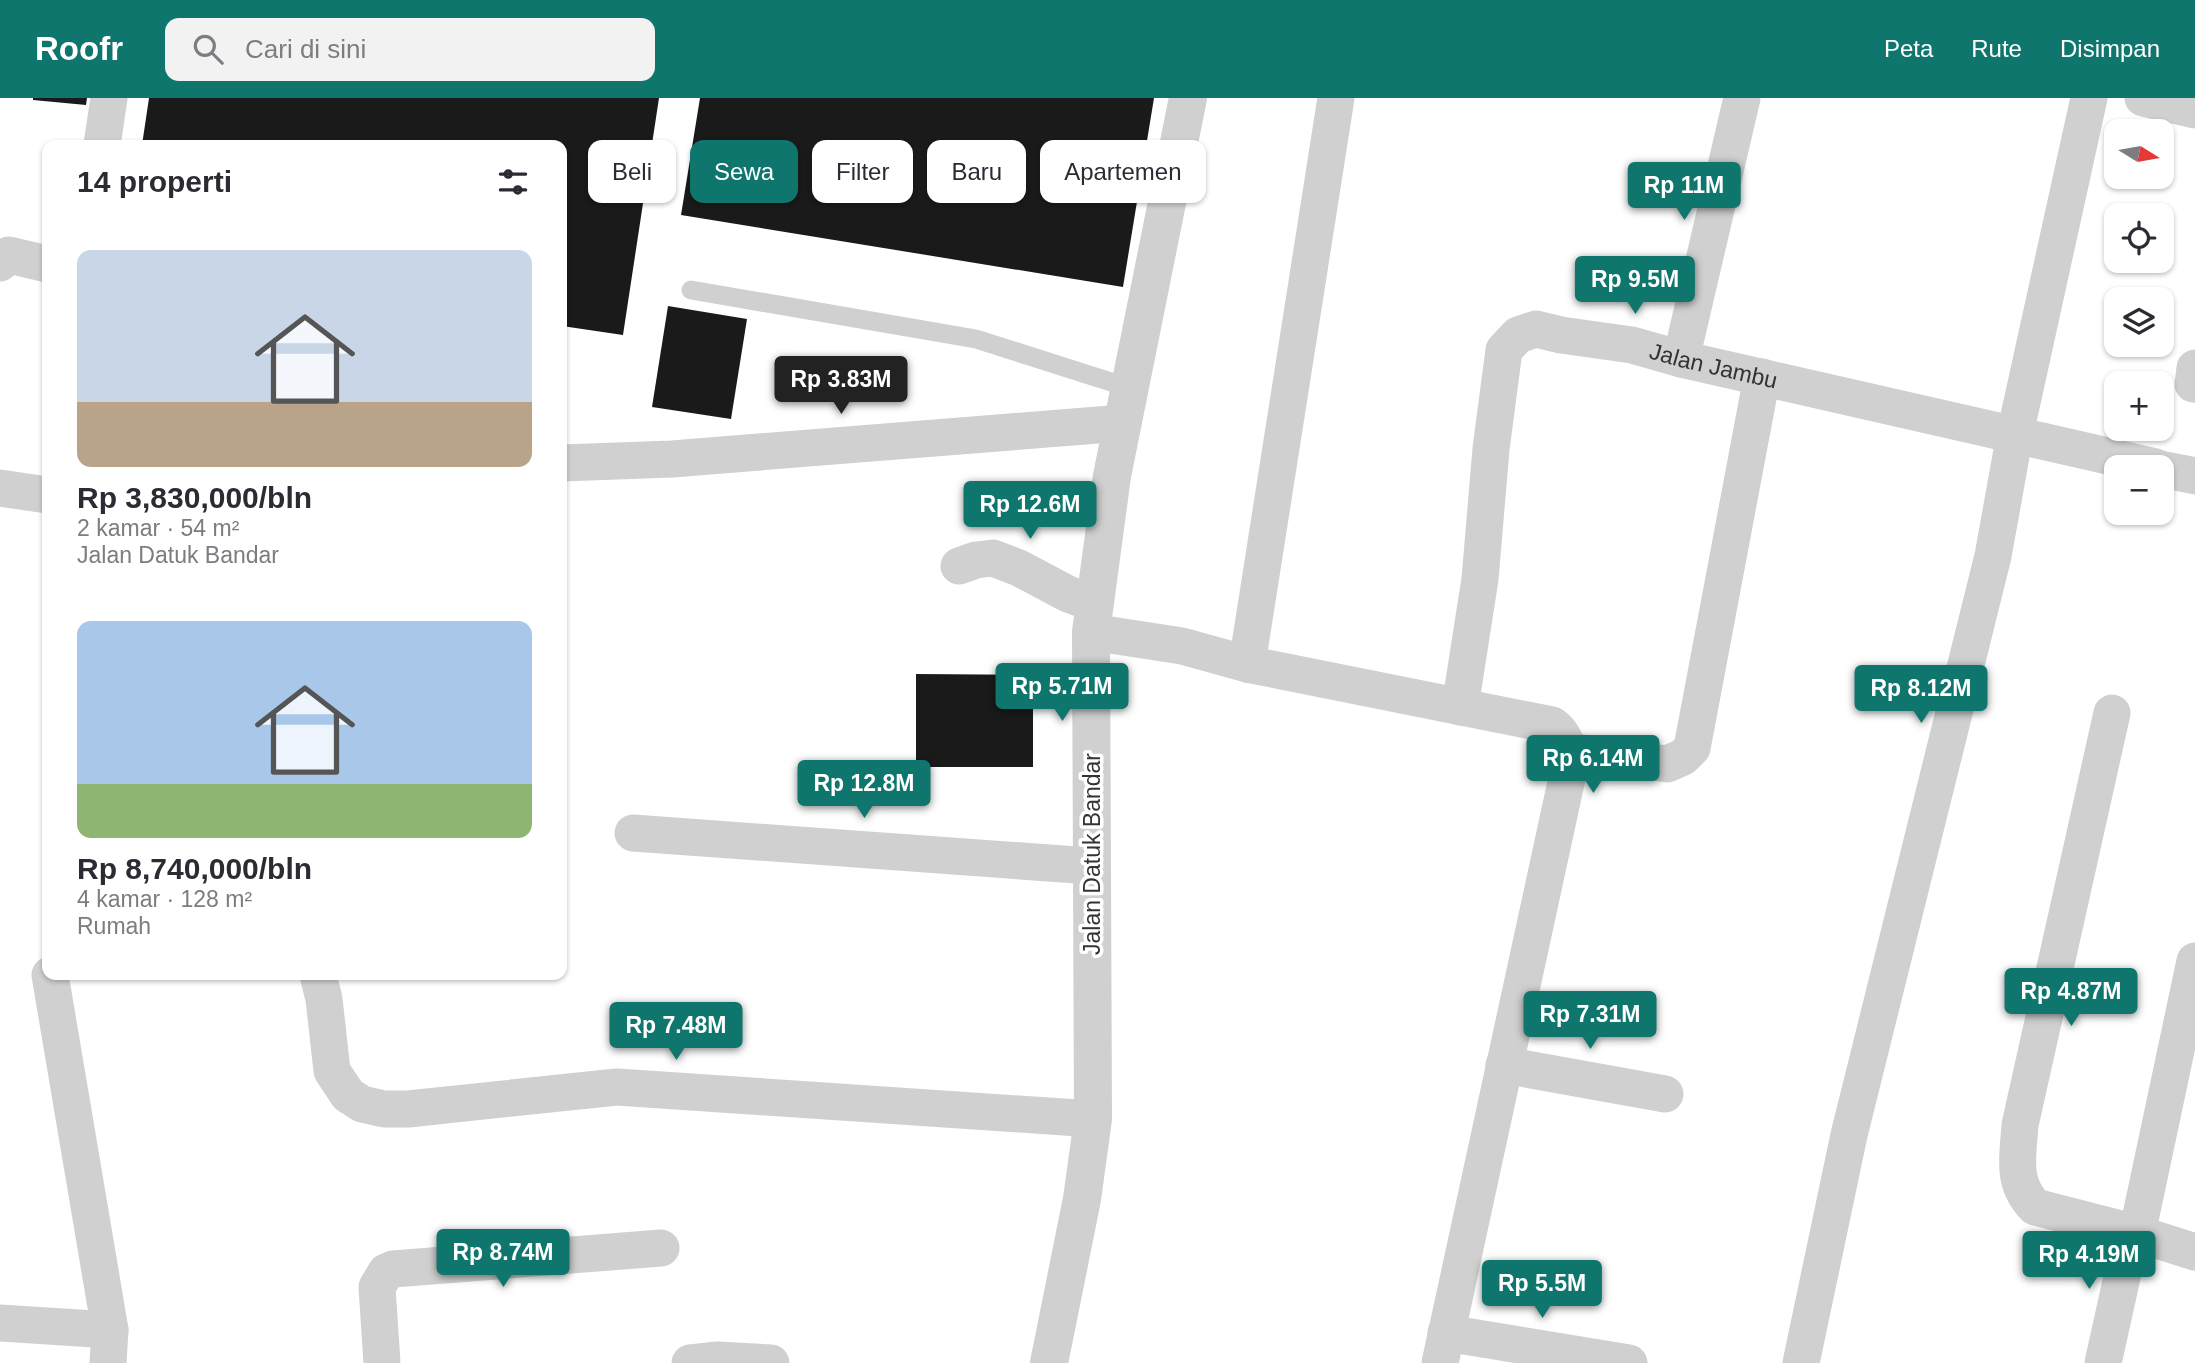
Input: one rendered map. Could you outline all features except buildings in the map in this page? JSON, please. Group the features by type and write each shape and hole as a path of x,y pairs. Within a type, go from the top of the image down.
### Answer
{"street":[{"path":"103,140 108,98"},
{"name":"Jalan Datuk Bandar","path":"1049,1363 1082,1199 1093,1119 1093,618 1112,476 1188,98"},
{"path":"1247,664 1336,98"},
{"path":"1681,359 1742,98"},
{"path":"1801,1363 1849,1135 1993,556 2015,434 2089,98"},
{"path":"2143,98 2195,110"},
{"path":"0,262 9,255 42,263"},
{"name":"Jalan Jambu","path":"1460,707 1480,579 1491,449 1504,350 1518,335 1536,329 1632,345 1681,359 2105,455"},
{"path":"1568,751 1667,764 1682,757 1692,748 1762,377"},
{"path":"567,463 672,459 1126,405"},
{"path":"2174,472 2195,477"},
{"path":"0,488 42,494"},
{"path":"959,566 993,558 1020,568 1068,594 1093,618 1247,664 1552,725 1562,732 1568,751 1567,778 1443,1348 1629,1363"},
{"path":"2112,713 2020,1125 2017,1178 2024,1196 2035,1207 2195,1252"},
{"path":"633,832 1091,866"},
{"path":"2103,1363 2195,961"},
{"path":"0,1323 109,1347 51,980"},
{"path":"319,980 332,1071 348,1095 362,1104 383,1109 408,1109 617,1087 1093,1119"},
{"path":"1504,1065 1665,1094"},
{"path":"382,1363 377,1287 386,1272 393,1269 661,1248"},
{"path":"690,1363 718,1360 771,1363"}],"lane":[{"path":"691,290 976,339 1126,405"}]}
